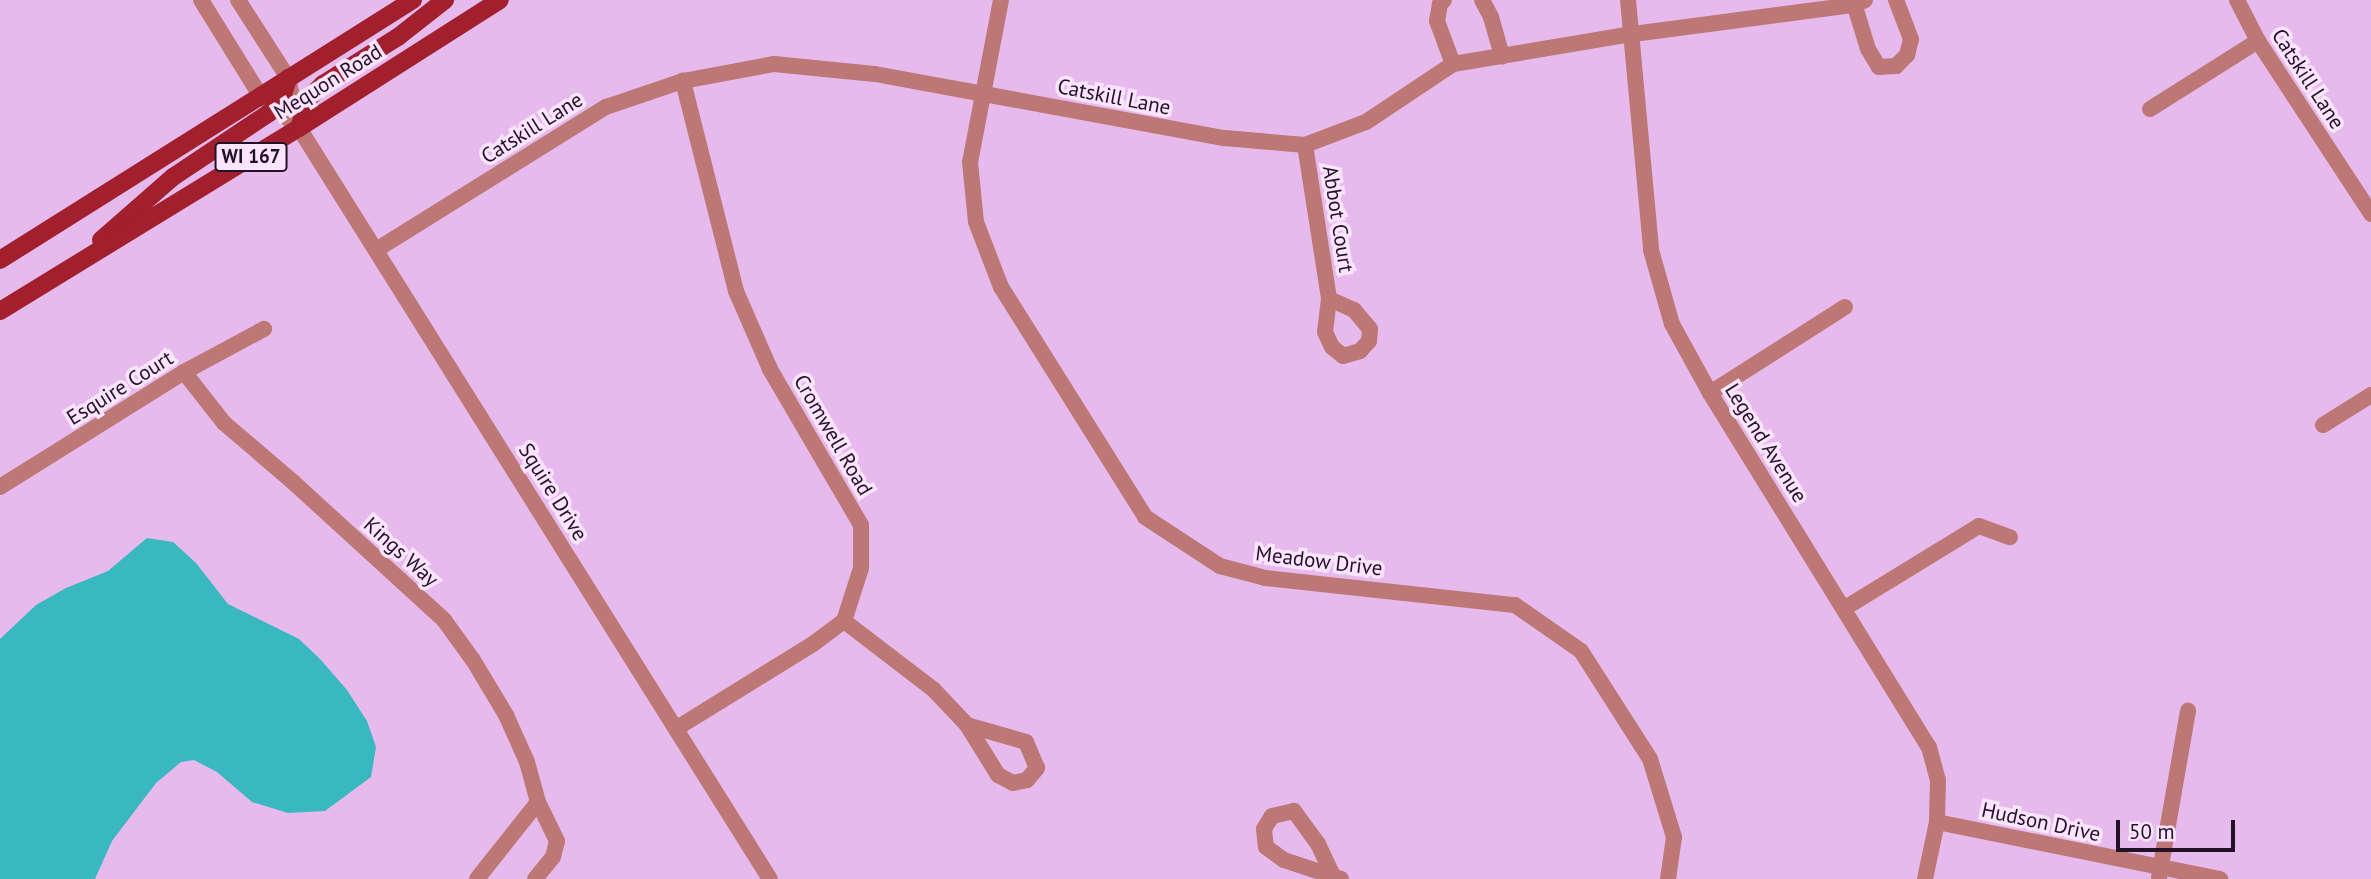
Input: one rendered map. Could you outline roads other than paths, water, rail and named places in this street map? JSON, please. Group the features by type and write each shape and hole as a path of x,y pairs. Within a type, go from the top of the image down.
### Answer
{"main road":[{"name":"Mequon Road","path":"0,260 413,0"},
{"path":"299,128 309,98 323,84 398,37 445,0"},
{"name":"Mequon Road","path":"0,311 299,128 500,0"},
{"path":"81,260 126,215 173,177 252,127 275,107 282,99 288,78"}],"street":[{"name":"Squire Drive","path":"201,0 260,95 299,128 770,879"},
{"name":"Squire Drive","path":"238,0 288,78 299,128"},
{"name":"Meadow Drive","path":"1001,0 970,162 976,222 1002,287 1145,517 1220,566 1265,578 1515,605 1581,651 1650,758 1674,837 1668,879"},
{"path":"1444,0 1440,4 1437,21 1453,64"},
{"path":"1482,0 1503,56"},
{"name":"Legend Avenue","path":"1628,0 1651,250 1672,324 1710,393 1929,747 1938,780 1937,822 1925,879"},
{"path":"1858,2 1868,48 1879,67 1896,66 1907,55 1911,39 1896,0"},
{"name":"Catskill Lane","path":"2236,0 2258,41 2371,214"},
{"name":"Catskill Lane","path":"376,250 606,107 683,81 774,64 875,74 1225,138 1305,145 1367,122 1453,64 1633,34 1858,2"},
{"path":"2150,108 2258,41"},
{"name":"Cromwell Road","path":"683,81 736,291 770,369 861,525 861,568 844,621"},
{"name":"Abbot Court","path":"1305,145 1329,299"},
{"path":"1710,393 1845,307"},
{"name":"Esquire Court","path":"0,487 184,372 264,329"},
{"name":"Kings Way","path":"184,372 224,423 444,620 473,660 506,715 527,762 538,802 557,841 553,857 535,879"},
{"path":"2323,425 2371,395"},
{"path":"1845,608 1979,526 2010,537"},
{"path":"677,727 813,644 844,621 933,690 967,725"},
{"path":"2159,874 2188,710"},
{"path":"477,879 538,802"},
{"path":"1294,811 1337,877 1284,860 1266,847 1264,829 1272,816 1294,811"},
{"name":"Hudson Drive","path":"1937,822 2159,874 2220,879"}]}
